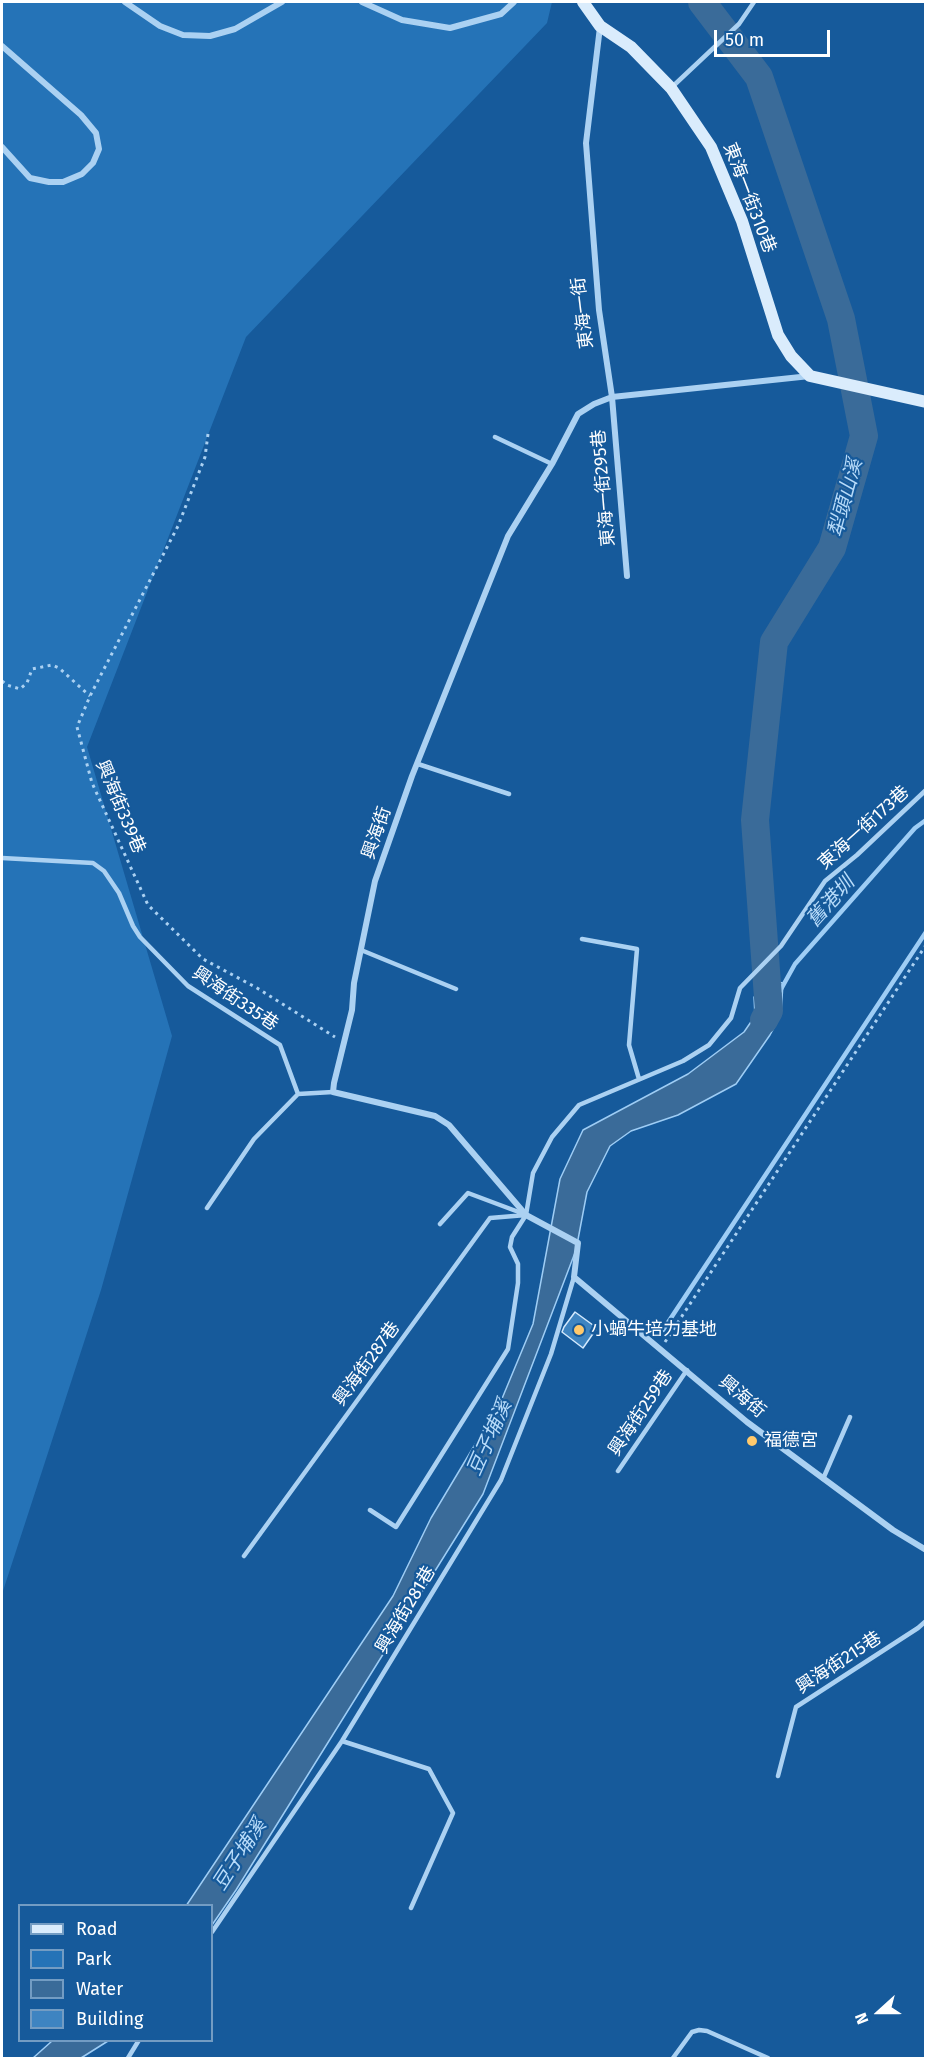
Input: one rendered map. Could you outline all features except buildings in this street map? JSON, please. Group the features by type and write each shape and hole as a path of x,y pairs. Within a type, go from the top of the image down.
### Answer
{"street":[{"path":"125,2 160,26 183,35 210,36 235,29 282,2"},
{"path":"362,2 402,21 450,28 501,14 514,2"},
{"path":"583,2 600,26"},
{"name":"東海一街310巷","path":"600,26 631,47 671,88 711,147 742,221 778,335 791,356 810,376"},
{"name":"東海一街","path":"600,26 586,143 599,309 612,397"},
{"path":"2,45 81,115 96,133 99,149 93,163 82,174 63,182 50,182 30,178 2,147"},
{"path":"612,397 810,376 926,402"},
{"name":"興海街","path":"333,1092 352,1010 354,983 375,882 418,764 508,536 552,464 578,414 612,397"},
{"name":"東海一街295巷","path":"612,397 627,576"},
{"path":"333,1092 435,1116 450,1125 526,1215 578,1243 574,1277"},
{"name":"興海街","path":"574,1277 747,1422 893,1530 926,1550"}],"lane":[{"path":"671,88 739,24 754,2"},
{"path":"495,437 552,464"},
{"path":"418,764 509,794"},
{"name":"東海一街173巷","path":"639,1079 683,1061 709,1045 731,1018 740,988 781,946 825,881 857,855 926,790"},
{"name":"興海街335巷","path":"2,858 93,863 104,871 119,893 140,937 188,986 280,1045 298,1094"},
{"path":"370,1510 396,1527 508,1349 518,1283 518,1264 510,1246 512,1237 526,1215 532,1173 552,1137 579,1105 639,1079 629,1045 637,949 582,939"},
{"path":"360,950 456,989"},
{"path":"207,1208 254,1139 298,1094 333,1092"},
{"path":"440,1224 468,1193 526,1215"},
{"name":"興海街287巷","path":"244,1556 490,1218 526,1215"},
{"name":"興海街281巷","path":"213,1931 342,1741 501,1480 551,1354 574,1277"},
{"name":"興海街259巷","path":"618,1471 687,1370"},
{"path":"823,1479 850,1417"},
{"name":"興海街215巷","path":"778,1776 796,1707 926,1621"},
{"path":"342,1741 429,1769 453,1813 411,1908"},
{"path":"673,2058 692,2032 699,2030 707,2031 768,2058"},
{"path":"128,2058 138,2042"}],"path":[{"name":"興海街339巷","path":"208,434 205,457 178,526 90,696 77,727 92,783 148,905 203,959 257,988 344,1042"},
{"path":"2,681 7,685 20,688 27,683 32,669 52,665 59,668 90,696"},
{"path":"661,1348 926,945"}],"green space":[{"path":"2,2 552,2 547,23 246,337 87,747 172,1036 101,1290 2,1594"}],"water":[{"name":"豆子埔溪","path":"772,981 783,983 781,1015 736,1084 678,1115 631,1131 610,1146 587,1192 576,1250 483,1494 213,1924 213,1904 187,1904 393,1596 431,1518 501,1401 533,1324 560,1179 583,1130 688,1074 744,1032 755,1016 754,997"},
{"path":"51,2042 106,2042 81,2058 33,2058"}],"waterway":[{"name":"犁頭山溪","path":"702,2 759,77 841,319 864,436 832,548 774,642 755,820 769,1011 764,1020"},
{"name":"舊港圳","path":"780,991 795,964 915,828 926,820"},
{"path":"663,1330 926,932"}],"place":[{"name":"小蝸牛培力基地","path":"579,1330"},
{"name":"福德宮","path":"752,1441"}]}
